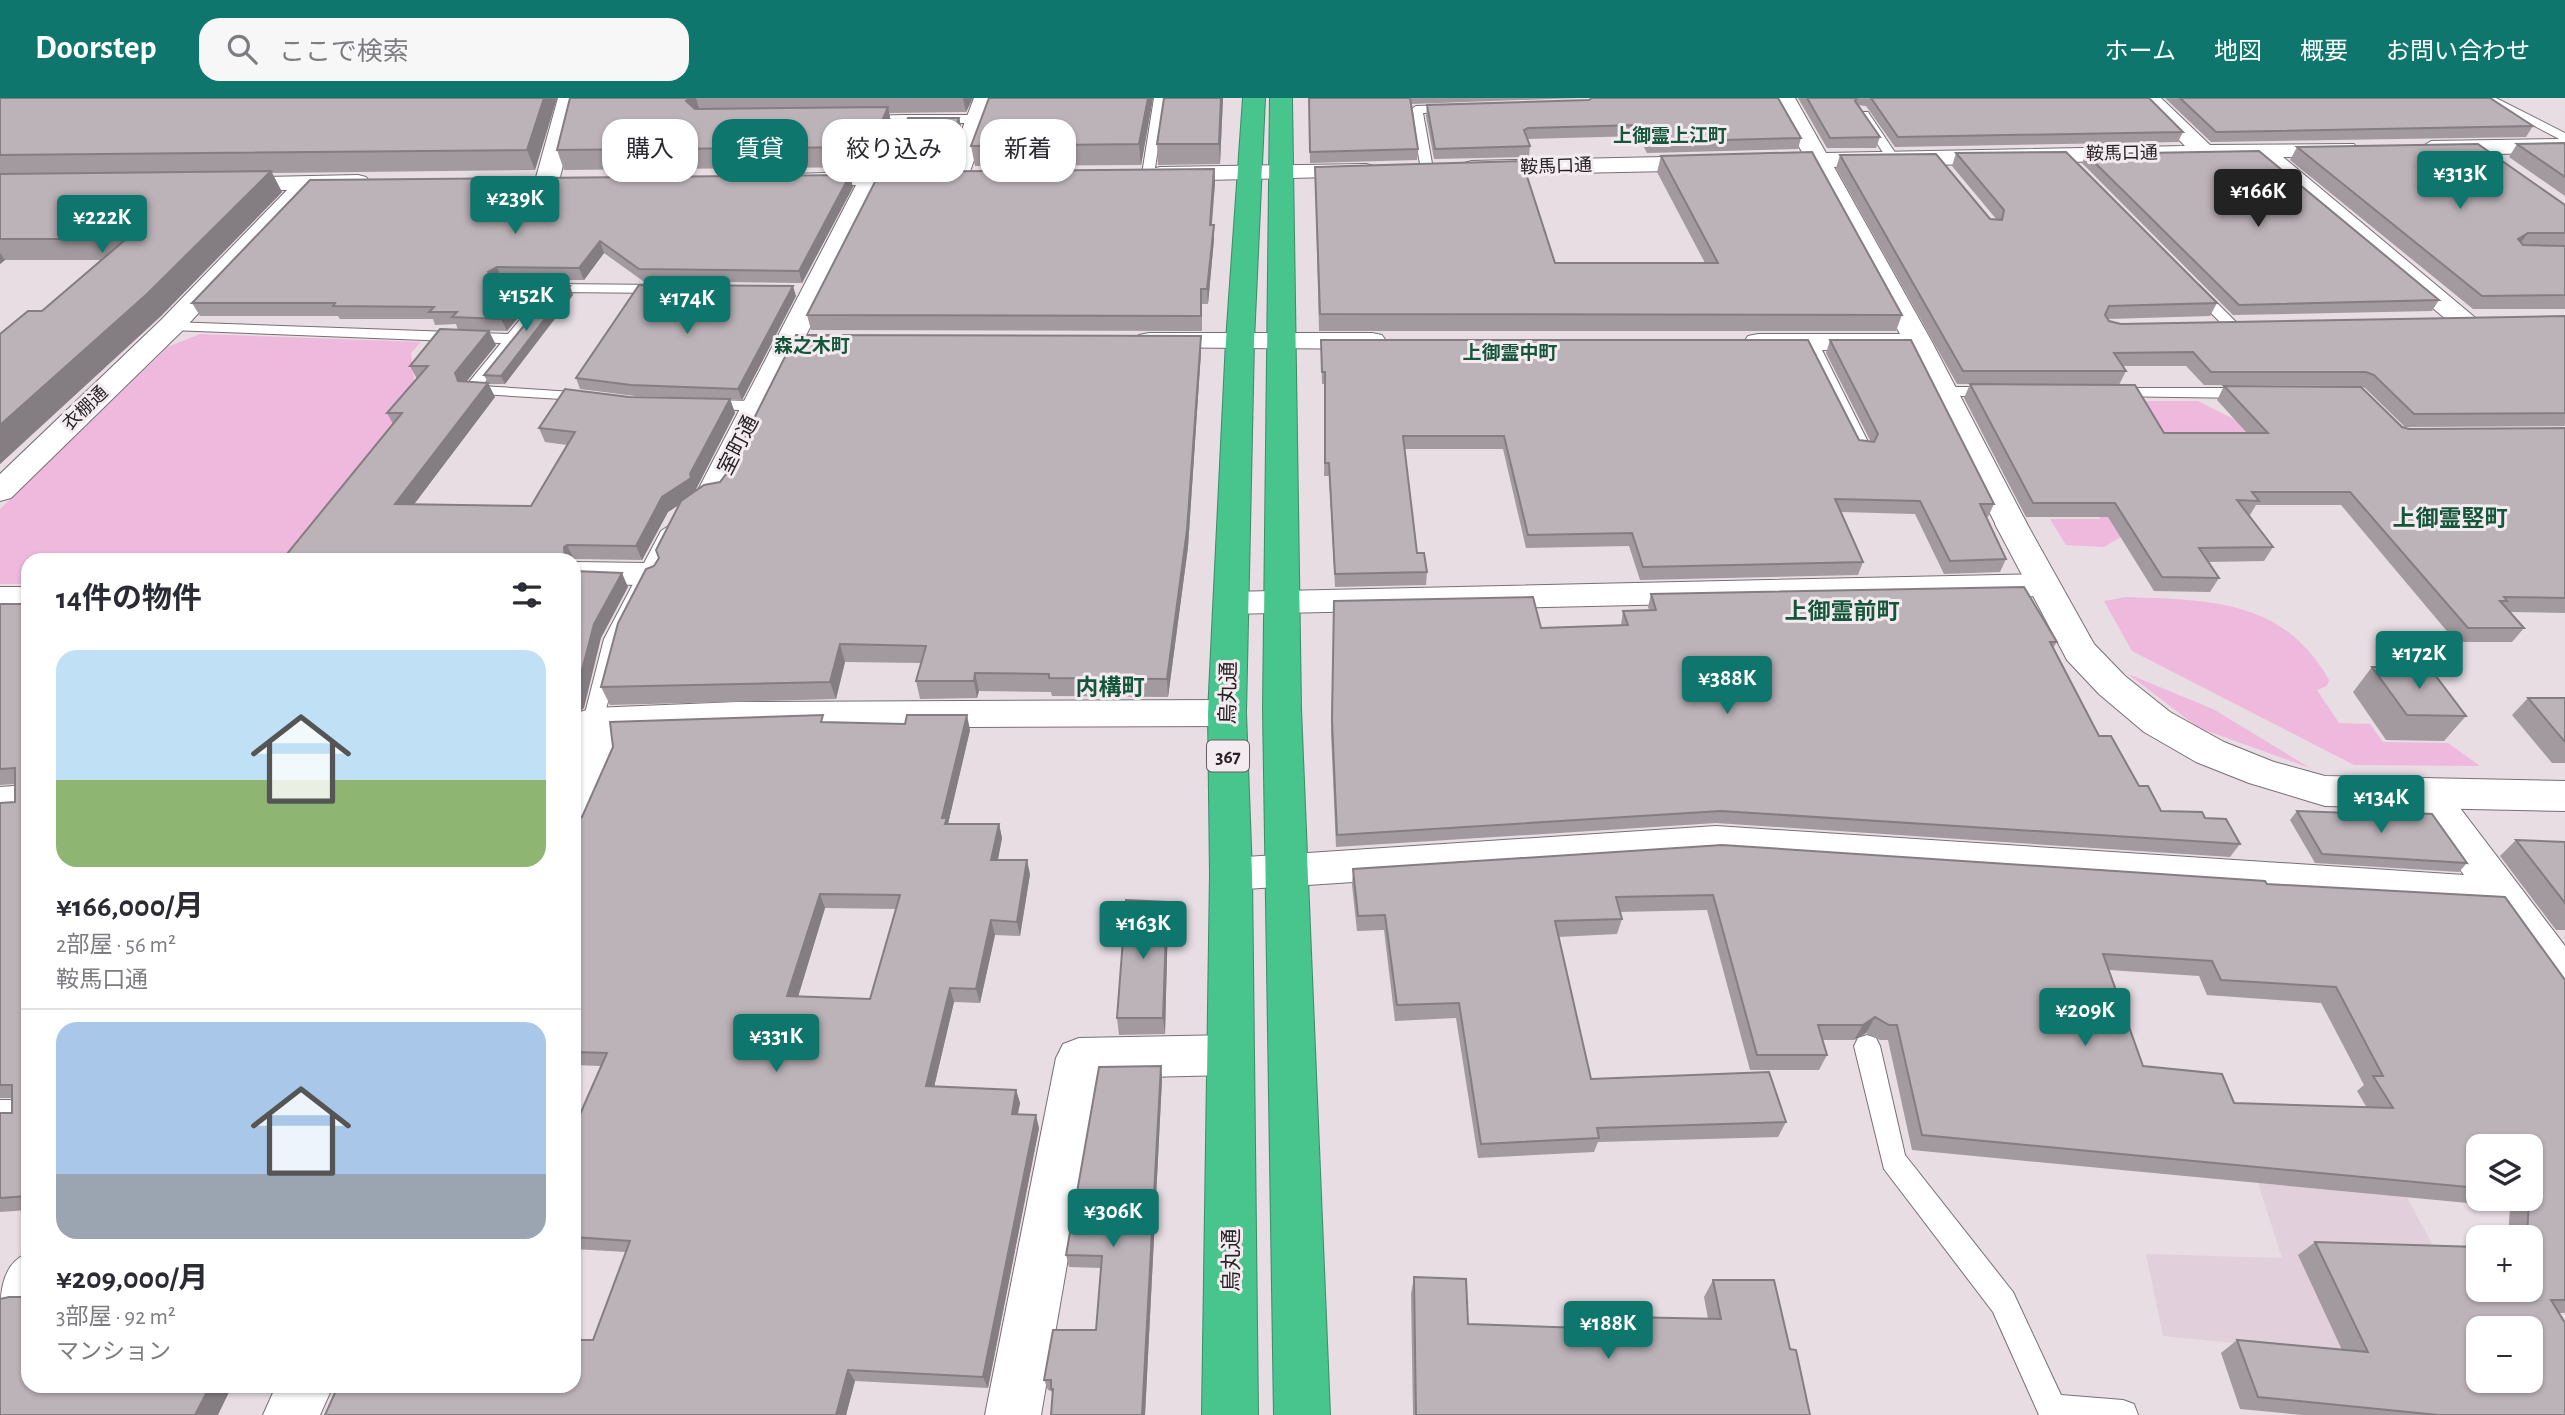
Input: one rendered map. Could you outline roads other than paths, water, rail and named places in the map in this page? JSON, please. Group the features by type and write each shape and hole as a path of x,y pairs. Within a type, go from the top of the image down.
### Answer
{"highway":[{"name":"烏丸通","path":"1254,98 1266,173 1280,341 1286,871 1302,1415"},
{"name":"烏丸通","path":"1230,1415 1231,874 1227,713 1240,341 1266,173 1281,98"}],"street":[{"path":"547,181 569,98"},
{"path":"1784,98 1918,342 2043,585 2080,651 2112,685 2157,722 2210,752 2263,773 2325,791 2565,796"},
{"path":"2149,98 2203,151"},
{"path":"966,149 981,108"},
{"path":"2409,148 2565,146"},
{"path":"2476,147 2510,171"},
{"name":"鞍馬口通","path":"1121,174 2368,149"},
{"path":"2260,150 2477,320 2423,321"},
{"path":"520,181 574,181"},
{"path":"210,184 387,182"},
{"name":"室町通","path":"708,494 758,406 804,341 808,290 874,182"},
{"name":"衣棚通","path":"0,491 170,326 307,183"},
{"path":"2192,325 2258,324"},
{"path":"1118,341 1401,341"},
{"path":"1728,342 1918,342"},
{"path":"581,573 647,575"},
{"path":"1231,603 2043,585"},
{"path":"0,598 21,598"},
{"path":"581,788 593,721 737,715 1227,713"},
{"path":"2427,793 2565,980"},
{"path":"0,802 21,800"},
{"path":"1231,874 1716,842 2502,894"},
{"path":"1013,1415 1079,1058 1231,1055"},
{"path":"292,1415 303,1393"}],"lane":[{"path":"1148,174 1160,98"},
{"path":"2487,98 2565,138"},
{"path":"904,119 981,108"},
{"path":"1427,169 1416,110 1468,108"},
{"path":"1860,110 1892,157"},
{"path":"2062,154 2081,173"},
{"path":"1934,156 1950,177"},
{"path":"2184,277 2231,325"},
{"path":"528,287 677,289"},
{"path":"554,288 471,390 549,394 610,401"},
{"path":"170,326 512,339"},
{"path":"1810,342 1863,447"},
{"path":"1942,392 2011,392"},
{"path":"2094,393 2260,393"},
{"path":"690,405 758,406"},
{"path":"593,721 614,639 679,513"},
{"path":"1867,1046 1893,1160 2003,1302 2052,1409 2123,1415"},
{"path":"0,1112 21,1112"},
{"path":"0,1309 17,1270"}],"district":[{"name":"上御霊上江町","path":"1670,135"},
{"name":"森之木町","path":"812,345"},
{"name":"上御霊中町","path":"1510,352"},
{"name":"上御霊竪町","path":"2450,518"},
{"name":"上御霊前町","path":"1842,611"},
{"name":"内構町","path":"1110,687"}]}
